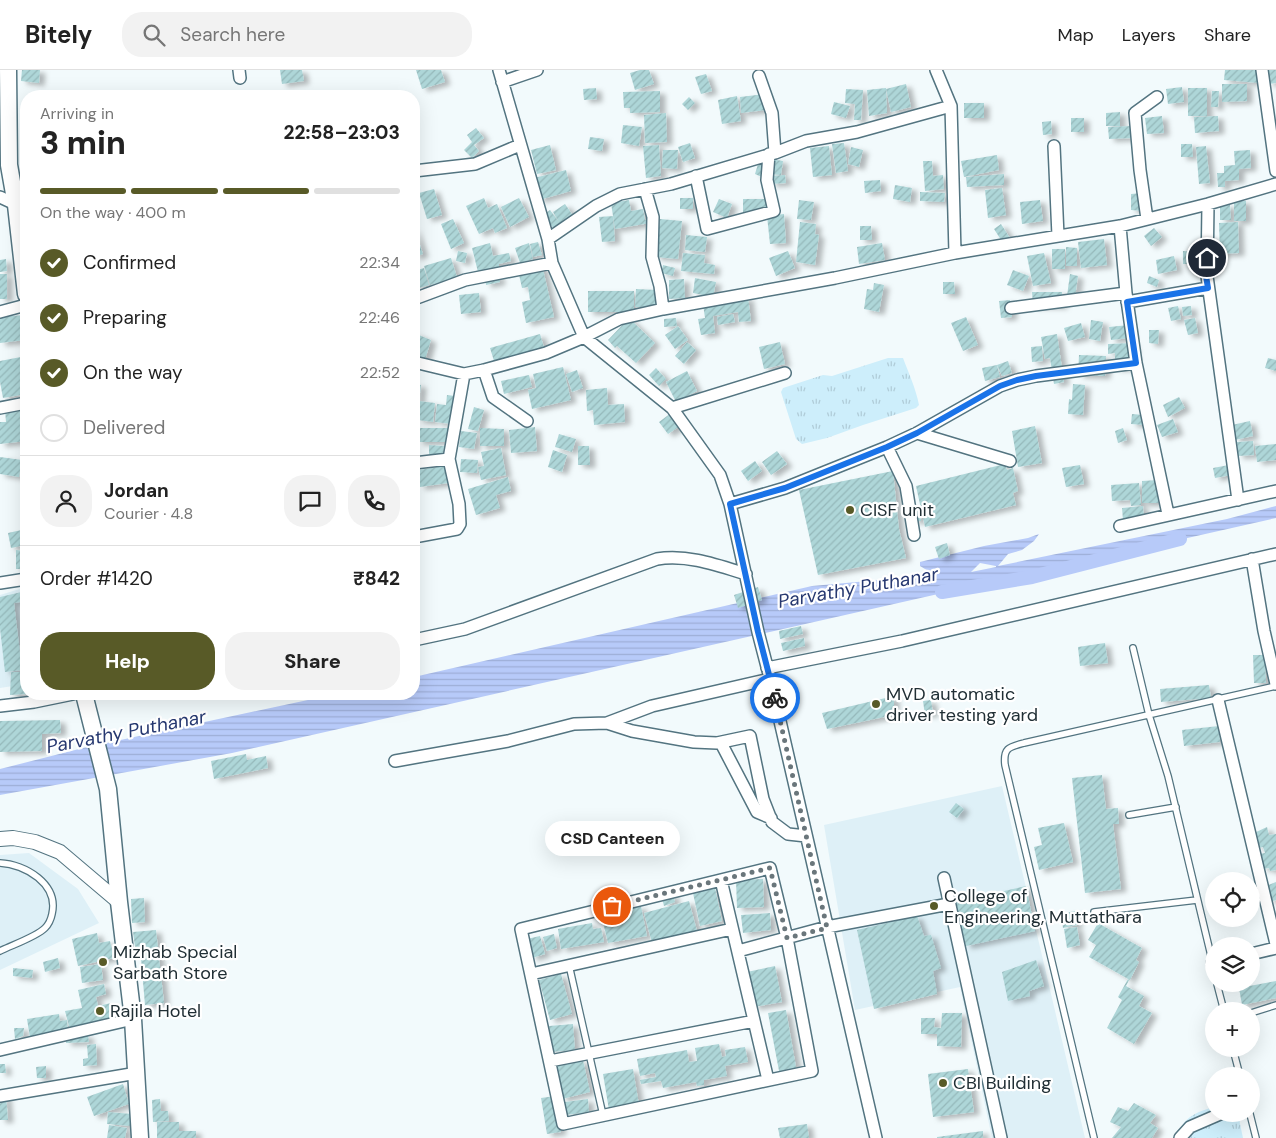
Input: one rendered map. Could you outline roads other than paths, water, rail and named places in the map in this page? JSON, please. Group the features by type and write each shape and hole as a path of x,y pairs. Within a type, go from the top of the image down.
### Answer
{"main road":[{"path":"8,70 9,166 20,204"},
{"path":"86,700 108,789 133,1019 140,1138"}],"street":[{"path":"499,70 548,239 552,262 584,337 672,408 720,474 730,504 876,1138"},
{"path":"502,82 537,70"},
{"path":"936,70 950,106 955,253"},
{"path":"1262,70 1276,171"},
{"path":"696,176 707,229 774,210 767,180 772,153 772,112 759,76"},
{"path":"1147,219 1135,113 1157,97"},
{"path":"548,239 611,198 671,184 806,141 857,132 950,106"},
{"path":"420,170 475,164 520,145"},
{"path":"1054,146 1058,236"},
{"path":"420,363 464,374 484,370 546,353 584,337 619,319 662,309 835,278 955,253 1120,226 1208,204 1276,184"},
{"path":"645,189 653,217 652,257 660,286 662,309"},
{"path":"0,197 20,207"},
{"path":"1208,204 1206,276 1238,500"},
{"path":"1120,226 1126,297 1136,363 1168,514"},
{"path":"420,297 464,280 552,262"},
{"path":"1011,308 1208,288"},
{"path":"0,312 20,307"},
{"path":"730,504 785,488 887,447 917,433 1000,386 1017,380 1136,363"},
{"path":"484,370 493,397 527,421"},
{"path":"672,408 785,373"},
{"path":"420,536 456,529 460,524 449,459 464,374"},
{"path":"0,408 20,404"},
{"path":"917,433 1010,462"},
{"path":"887,447 906,486 914,535"},
{"path":"420,462 449,459"},
{"path":"1120,526 1276,491"},
{"path":"395,761 508,741 574,724 606,723 652,706 768,673 1276,554"},
{"path":"420,639 465,629 657,559 673,557 687,559 717,565 746,574"},
{"path":"1252,560 1264,631 1276,685"},
{"path":"0,583 20,580"},
{"path":"0,706 44,700"},
{"path":"1218,700 1276,944"},
{"path":"606,723 632,732 694,742 721,743 750,736 763,799 772,822 788,834 806,836"},
{"path":"721,743 757,812 771,818"},
{"path":"0,839 13,838 35,842 60,852 119,902"},
{"path":"770,868 787,938 812,1071 563,1124 521,928 770,868"},
{"path":"944,878 1001,1138"},
{"path":"721,880 768,1080"},
{"path":"738,951 827,928 949,904"},
{"path":"531,974 732,929"},
{"path":"1260,952 1276,948"},
{"path":"0,1050 133,1019"},
{"path":"550,1061 754,1021"},
{"path":"0,1096 136,1073"},
{"path":"1180,1138 1190,1127 1205,1120"}],"lane":[{"path":"1133,648 1149,716 1176,807 1206,937"},
{"path":"1094,1138 1004,758 1005,751 1009,747 1024,743 1149,716 1276,685"},
{"path":"1129,815 1176,807"},
{"path":"0,863 18,866 35,876 48,889 53,904 51,918 43,930 0,951"},
{"path":"1094,912 1197,900"},
{"path":"569,965 603,1115"},
{"path":"1260,1010 1276,1005"},
{"path":"1252,1122 1256,1138"}],"water":[{"path":"1276,506 1276,518 232,753 0,795 0,769 83,748 308,700 420,700 420,676 812,586 935,575 920,566 920,562 1039,534 1034,541 1022,550 1008,554 998,566 1227,519","holes":["980,563 996,567 971,572"]}],"waterway":[{"name":"Parvathy Puthanar","path":"942,592 1032,577 1180,539"}],"place":[{"name":"CISF unit","path":"850,510"},
{"name":"MVD automatic driver testing yard","path":"876,704"},
{"name":"CSD Canteen","path":"612,906"},
{"name":"College of Engineering, Muttathara","path":"934,906"},
{"name":"Mizhab Special Sarbath Store","path":"103,962"},
{"name":"Rajila Hotel","path":"100,1011"},
{"name":"CBI Building","path":"943,1083"}]}
